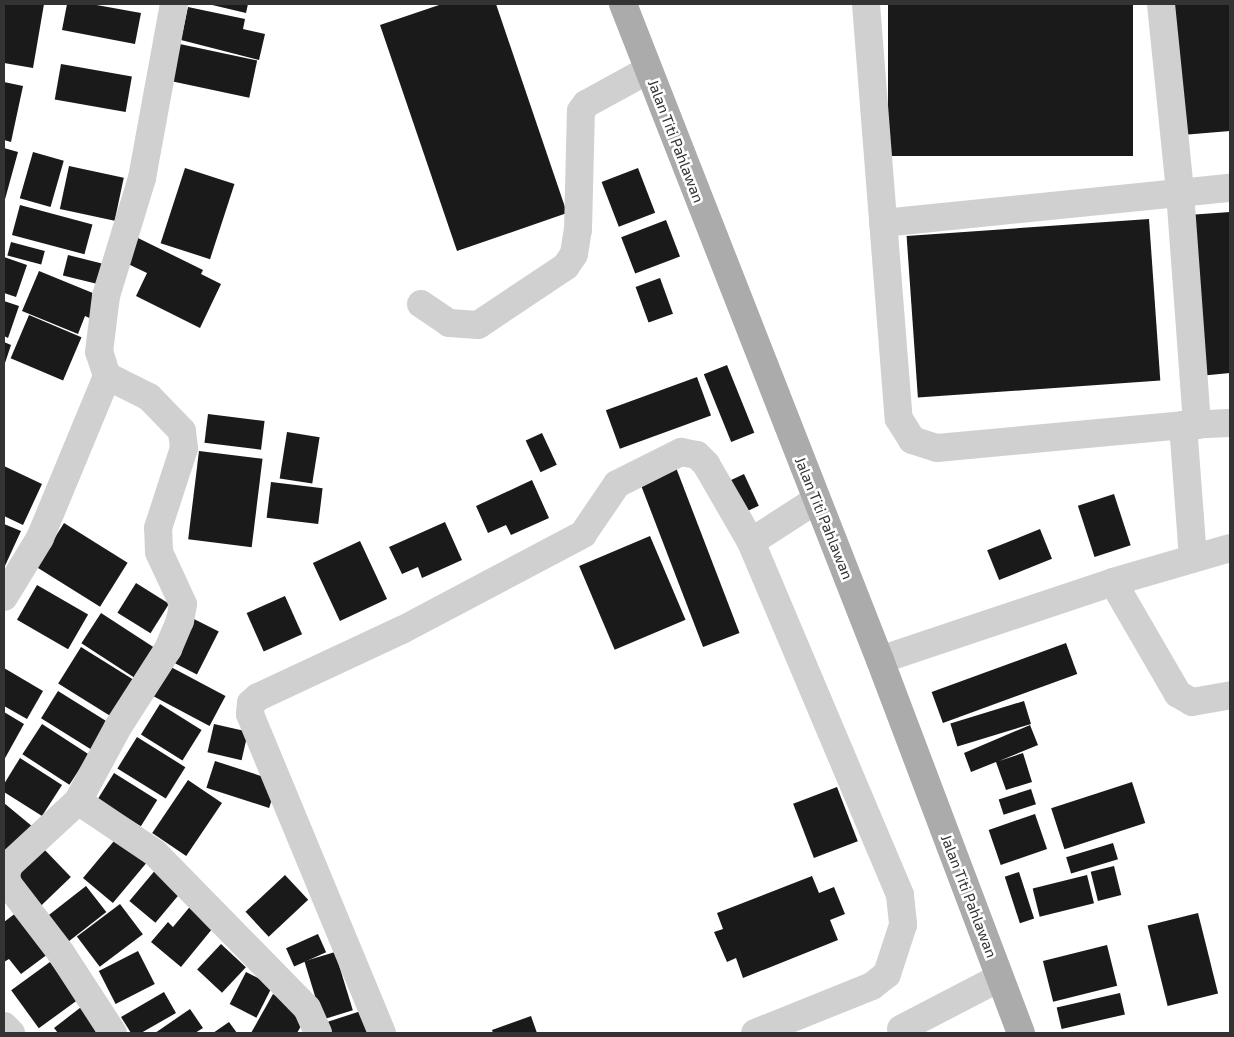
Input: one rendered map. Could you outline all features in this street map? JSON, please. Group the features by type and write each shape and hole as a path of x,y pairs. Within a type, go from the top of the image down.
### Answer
{"main road":[{"name":"Jalan Titi Pahlawan","path":"623,4 880,660 1021,1033"}],"street":[{"path":"4,597 40,538 107,376 99,352 106,296 142,178 174,4"},
{"path":"866,4 899,419 912,440 937,448 1230,423"},
{"path":"1161,4 1180,192 1190,425 1193,558"},
{"path":"421,304 449,323 478,325 566,266 574,254 578,230 581,111 586,104 648,70"},
{"path":"883,223 1230,188"},
{"path":"107,376 149,397 182,431 184,448 158,528 159,552 183,604 180,621 168,649 118,727 78,801 10,865 6,875 8,884 61,953 113,1033"},
{"path":"382,1033 250,714 251,704 258,696 402,630 583,534 617,484 681,452 697,455 706,464 752,542 900,895 903,925 887,974 872,986 755,1033"},
{"path":"752,542 816,500"},
{"path":"880,660 1112,582 1230,548"},
{"path":"1112,582 1178,694 1192,702 1230,695"},
{"path":"78,801 155,854 307,1008 318,1033"},
{"path":"901,1029 999,978"},
{"path":"4,1026 11,1033"}],"building":[{"path":"4,4 44,4 33,68 4,63"},
{"path":"67,4 91,4 141,13 135,44 62,30"},
{"path":"208,4 248,4 246,13"},
{"path":"442,4 496,4 567,213 457,251 380,25"},
{"path":"888,4 1133,4 1133,156 888,156"},
{"path":"1172,4 1230,4 1230,131 1182,135"},
{"path":"188,7 245,19 243,29 265,34 259,60 181,40"},
{"path":"175,43 257,60 249,98 167,80"},
{"path":"61,64 132,77 126,112 55,99"},
{"path":"4,82 23,86 11,142 4,140"},
{"path":"4,148 18,152 4,203"},
{"path":"33,152 64,161 51,207 20,198"},
{"path":"69,166 124,178 115,221 60,209"},
{"path":"185,168 234,184 210,259 161,243"},
{"path":"638,168 655,213 619,227 602,182"},
{"path":"20,205 92,224 84,254 12,235"},
{"path":"1230,212 1230,373 1199,376 1188,215"},
{"path":"1149,219 1160,381 918,398 907,236"},
{"path":"666,220 680,256 635,274 621,237"},
{"path":"138,238 203,270 201,274 221,284 200,328 136,296 147,273 126,263"},
{"path":"11,242 45,251 41,265 7,256"},
{"path":"68,255 108,265 103,285 63,275"},
{"path":"4,257 27,265 16,297 4,293"},
{"path":"39,271 105,298 96,321 85,316 78,334 22,311"},
{"path":"660,278 673,314 649,323 636,287"},
{"path":"4,301 19,306 8,338 4,336"},
{"path":"29,315 81,337 63,381 11,358"},
{"path":"4,342 11,345 4,366"},
{"path":"727,365 754,433 731,442 704,374"},
{"path":"697,377 711,416 620,449 606,410"},
{"path":"208,414 265,421 261,450 204,443"},
{"path":"287,432 320,437 312,484 280,478"},
{"path":"542,433 557,465 540,472 526,441"},
{"path":"199,451 263,459 252,547 188,539"},
{"path":"675,465 740,633 703,647 639,479"},
{"path":"4,466 42,484 23,525 4,516"},
{"path":"744,474 759,506 741,514 726,482"},
{"path":"532,480 549,518 511,535 506,525 488,533 476,506"},
{"path":"271,482 323,488 318,524 267,518"},
{"path":"1114,494 1131,545 1095,557 1078,506"},
{"path":"445,522 462,560 422,578 418,567 402,574 389,547"},
{"path":"64,523 128,563 100,607 36,567"},
{"path":"4,524 21,531 4,568"},
{"path":"1040,529 1052,559 999,580 987,550"},
{"path":"650,536 686,620 615,650 579,566"},
{"path":"360,541 387,599 340,621 313,563"},
{"path":"136,583 169,604 151,633 117,613"},
{"path":"37,585 88,614 68,649 17,620"},
{"path":"285,596 302,634 264,651 247,613"},
{"path":"101,613 161,652 142,682 81,643"},
{"path":"192,618 219,632 197,674 170,661"},
{"path":"1066,643 1077,674 943,723 932,692"},
{"path":"81,647 141,685 118,721 58,683"},
{"path":"169,666 226,696 210,726 153,696"},
{"path":"4,668 43,691 27,719 4,706"},
{"path":"58,691 111,724 94,751 41,718"},
{"path":"1024,701 1031,724 957,746 950,724"},
{"path":"160,704 202,730 182,760 141,735"},
{"path":"4,712 24,724 4,760"},
{"path":"42,724 89,754 69,785 22,754"},
{"path":"214,724 248,732 242,760 207,752"},
{"path":"1030,725 1038,745 999,761 1023,753 1032,782 1006,790 996,762 971,772 964,753"},
{"path":"137,737 185,767 166,799 117,768"},
{"path":"20,758 62,785 42,816 4,792 4,784"},
{"path":"215,761 278,781 269,808 206,788"},
{"path":"114,773 157,800 141,826 98,799"},
{"path":"188,780 222,803 186,856 152,833"},
{"path":"1132,782 1145,823 1064,849 1051,808"},
{"path":"837,787 858,841 814,858 793,804"},
{"path":"1031,789 1036,804 1004,815 999,800"},
{"path":"4,803 33,827 4,864"},
{"path":"1035,814 1047,849 1001,865 989,830"},
{"path":"119,835 149,860 113,903 83,878"},
{"path":"1113,843 1118,859 1071,874 1066,857"},
{"path":"41,846 71,877 40,907 10,876"},
{"path":"1114,866 1121,895 1098,901 1091,872"},
{"path":"157,868 183,890 155,923 129,901"},
{"path":"1019,872 1034,919 1020,923 1005,877"},
{"path":"285,875 308,900 269,937 246,912"},
{"path":"1087,875 1094,903 1040,917 1033,889"},
{"path":"812,876 819,893 834,887 845,914 830,920 838,940 743,978 736,958 727,962 714,932 723,929 717,913"},
{"path":"86,886 106,912 62,946 42,920"},
{"path":"193,903 217,923 181,967 151,942 168,922 173,927"},
{"path":"120,904 143,934 100,967 77,936"},
{"path":"21,909 52,951 21,974 9,959 4,962 4,922"},
{"path":"1198,913 1218,994 1168,1006 1148,926"},
{"path":"318,934 326,952 294,967 286,948"},
{"path":"221,944 246,967 222,993 197,970"},
{"path":"1107,945 1117,986 1053,1002 1043,961"},
{"path":"138,951 155,984 116,1004 99,971"},
{"path":"335,952 353,1010 322,1020 304,961"},
{"path":"50,962 78,1000 39,1028 11,990"},
{"path":"246,972 273,986 256,1018 230,1004"},
{"path":"164,992 176,1013 141,1033 131,1033 121,1017"},
{"path":"1120,993 1125,1014 1062,1029 1057,1008"},
{"path":"273,994 308,1014 297,1033 251,1033"},
{"path":"85,1004 107,1033 58,1033 54,1028"},
{"path":"190,1009 203,1028 195,1033 155,1033"},
{"path":"364,1010 371,1033 327,1033 324,1023"},
{"path":"531,1016 537,1033 493,1033 492,1030"},
{"path":"229,1022 237,1033 213,1033"}]}
